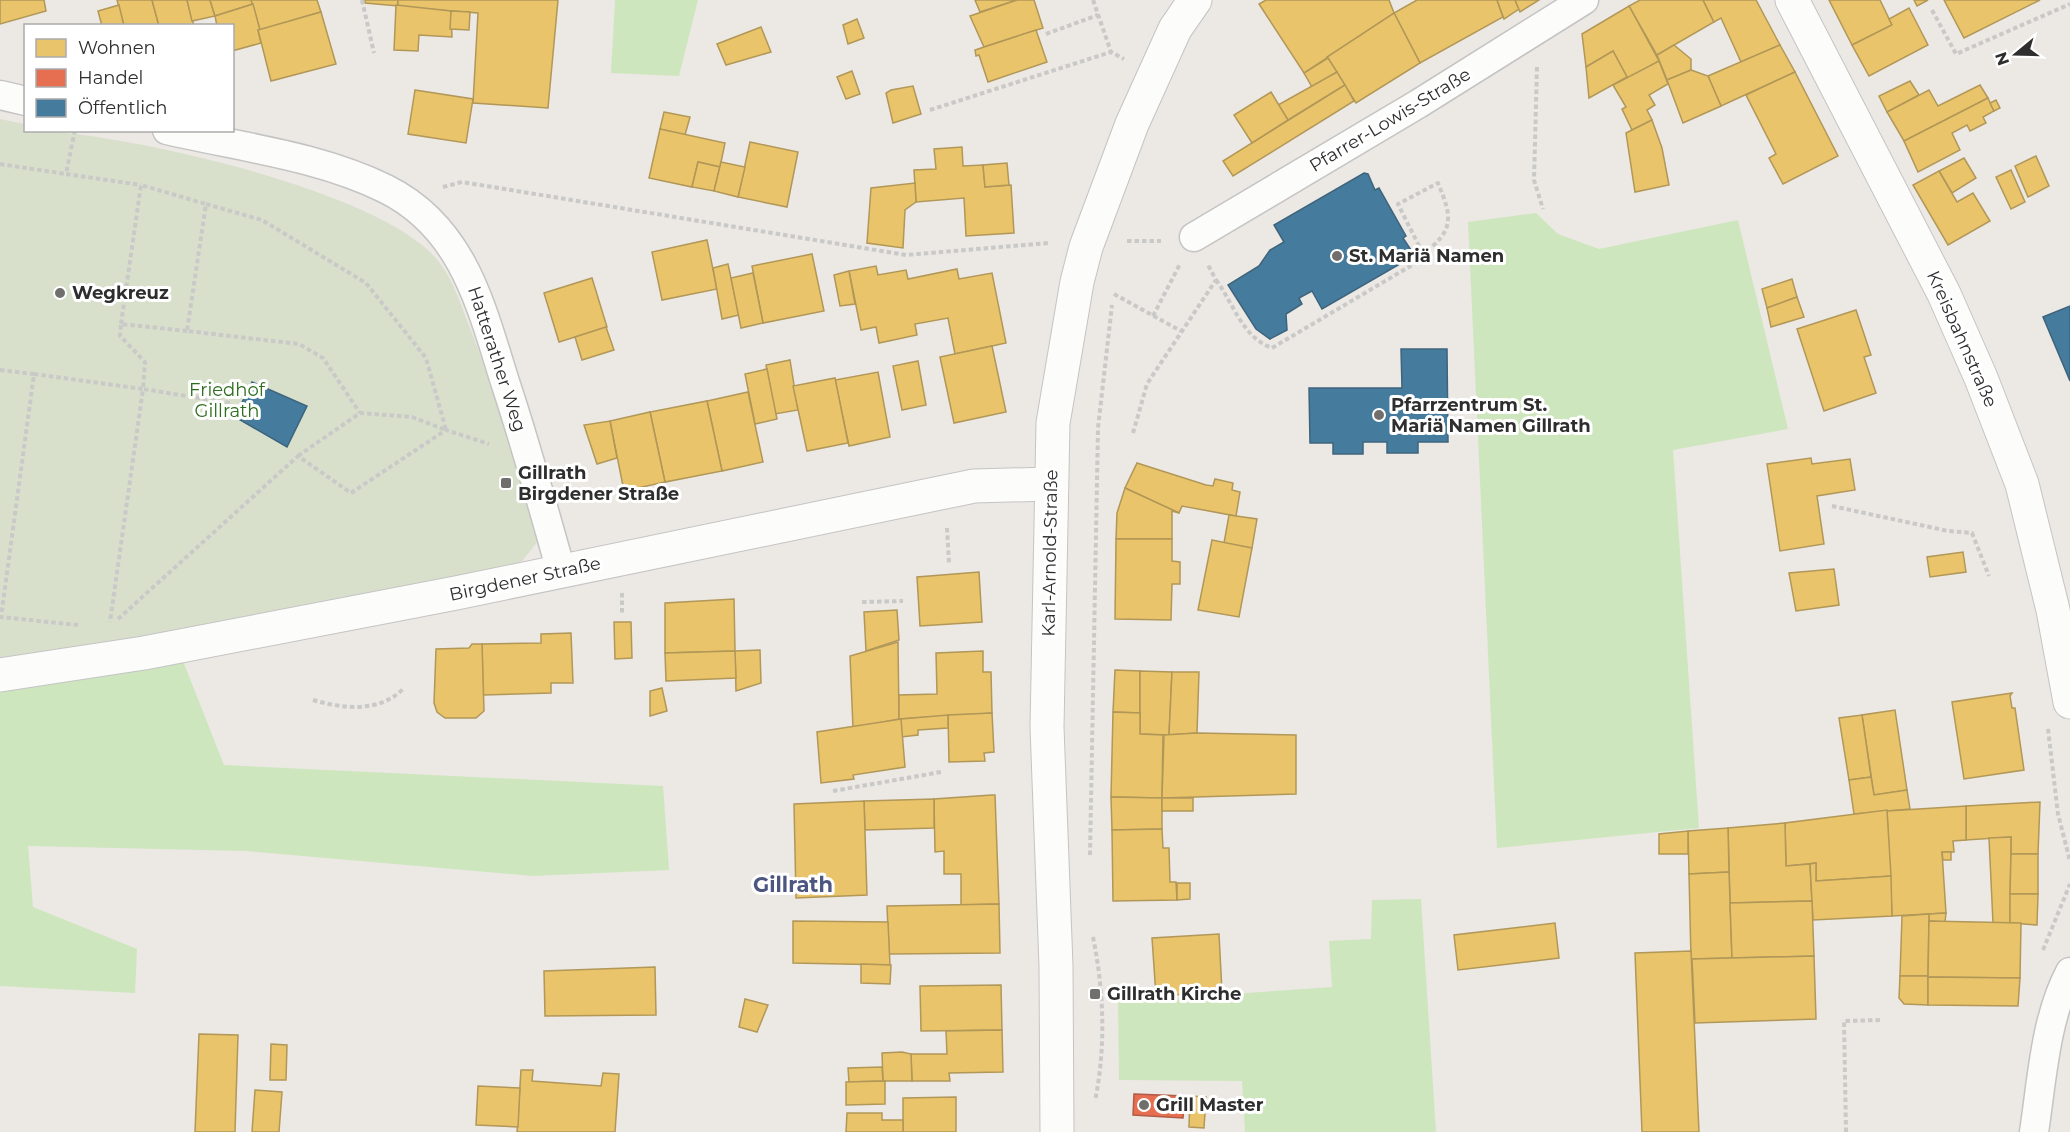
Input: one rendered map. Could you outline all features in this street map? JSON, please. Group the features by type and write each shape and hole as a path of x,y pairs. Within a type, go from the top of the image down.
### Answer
{"street":[{"name":"Karl-Arnold-Straße","path":"1057,1132 1056,966 1047,727 1053,423 1077,282 1086,246 1132,124 1175,29 1195,0"},
{"name":"Pfarrer-Lowis-Straße","path":"1194,237 1527,37 1584,0"},
{"name":"Kreisbahnstraße","path":"1792,0 1944,294 1981,378 2022,484 2053,610 2058,712"},
{"path":"0,95 24,100"},
{"name":"Hatterather Weg","path":"176,132 313,163 387,190 437,227 476,288 524,439 561,571"},
{"name":"Birgdener Straße","path":"0,675 144,653 561,571 974,486 1050,484"},
{"path":"2034,1132 2052,1025 2062,988 2070,972"}],"path":[{"path":"362,0 374,53"},
{"path":"1094,0 1111,51 1154,76"},
{"path":"1932,10 1956,54 2070,4"},
{"path":"1046,34 1098,15"},
{"path":"1527,37 1538,68 1534,180 1543,209"},
{"path":"930,110 1111,51"},
{"path":"66,174 75,132"},
{"path":"0,164 141,185 262,220 366,283 426,358 446,430"},
{"path":"417,210 437,189 462,182 906,255 1056,243 1086,246"},
{"path":"1194,237 1216,280 1245,327 1258,342 1272,348 1419,261 1439,242 1450,213 1438,183 1398,204 1424,254"},
{"path":"141,185 120,336 145,362 109,628 298,456 360,413 412,417 497,446 524,439"},
{"path":"187,331 206,204"},
{"path":"1124,250 1130,230"},
{"path":"1153,316 1194,237"},
{"path":"1126,241 1139,243"},
{"path":"1133,433 1147,384 1216,280"},
{"path":"1090,866 1098,428 1116,285"},
{"path":"1114,294 1181,330"},
{"path":"121,324 299,344 323,358 360,413"},
{"path":"0,370 230,403"},
{"path":"34,374 0,619 87,626"},
{"path":"298,456 351,493 446,430"},
{"path":"1832,506 1948,531 1972,533 1989,576"},
{"path":"862,602 903,600"},
{"path":"313,700 330,705 368,707 395,697 404,688"},
{"path":"2058,712 2058,814 2070,861"},
{"path":"833,790 941,772"},
{"path":"1091,925 1102,982 1101,1072 1093,1109"},
{"path":"1846,1132 1844,1021 1882,1020"}],"green space":[{"path":"615,0 698,0 679,76 611,73"},
{"name":"Friedhof Gillrath","path":"0,119 24,124 24,132 67,133 182,153 246,169 308,189 364,211 409,236 439,262 449,277 460,302 489,381 539,540 522,561 495,574 0,664"},
{"path":"1536,213 1558,234 1599,249 1738,220 1788,429 1673,450 1699,828 1497,848 1468,222"},
{"path":"183,661 224,765 663,786 669,870 533,876 246,851 28,846 33,907 137,949 135,993 0,986 0,686"},
{"path":"1421,899 1436,1132 1245,1132 1242,1081 1119,1080 1118,1002 1332,987 1329,941 1371,939 1372,900"}],"building: Wohnen":[{"path":"0,0 44,0 46,11 0,24"},
{"path":"117,0 152,0 158,24 123,24"},
{"path":"152,0 187,0 193,24 158,24"},
{"path":"187,0 210,0 215,16 192,21"},
{"path":"210,0 251,0 253,4 215,16"},
{"path":"251,0 317,0 321,12 260,30"},
{"path":"365,0 398,0 398,6 365,3"},
{"path":"398,0 558,0 548,108 473,103 478,13 398,7"},
{"path":"975,0 1017,0 980,12"},
{"path":"1017,0 1034,0 1043,28 984,47 970,16"},
{"path":"1266,0 1389,0 1394,13 1304,73 1259,4"},
{"path":"1417,0 1497,0 1503,17 1420,63 1394,13"},
{"path":"1497,0 1515,0 1519,9 1504,19"},
{"path":"1515,0 1539,0 1520,12"},
{"path":"1640,0 1703,0 1714,22 1657,55 1629,6"},
{"path":"1703,0 1756,0 1780,45 1741,62 1721,18 1714,22"},
{"path":"1829,0 1880,0 1892,25 1852,45"},
{"path":"1914,0 1928,0 1917,6"},
{"path":"1944,0 2040,0 1964,38"},
{"path":"253,4 261,43 234,50 234,24 217,24 215,16"},
{"path":"119,5 124,24 101,24 98,11"},
{"path":"396,5 451,11 452,37 419,35 418,51 394,50"},
{"path":"1629,6 1659,61 1628,79 1613,51 1586,67 1582,34"},
{"path":"1909,8 1928,45 1869,76 1852,45 1892,25 1889,19"},
{"path":"451,11 470,12 469,30 450,29"},
{"path":"321,12 336,64 271,81 258,30"},
{"path":"1394,13 1420,63 1356,103 1327,57"},
{"path":"857,19 864,38 848,44 843,25"},
{"path":"761,27 771,52 726,65 717,44"},
{"path":"1036,30 1047,62 988,82 979,55 976,56 975,50"},
{"path":"1674,45 1691,59 1691,70 1667,80 1657,55"},
{"path":"1780,45 1795,72 1721,106 1708,76"},
{"path":"1613,51 1627,77 1589,98 1586,67"},
{"path":"1328,58 1337,72 1312,87 1304,73"},
{"path":"1659,61 1668,84 1649,95 1655,105 1647,110 1652,120 1632,130 1622,109 1626,107 1613,85"},
{"path":"1691,70 1708,76 1721,106 1683,123 1667,80"},
{"path":"852,71 860,94 846,99 837,77"},
{"path":"1337,72 1345,85 1288,120 1278,105"},
{"path":"1795,72 1838,156 1783,184 1769,158 1776,154 1746,95"},
{"path":"1910,81 1919,95 1887,112 1879,96"},
{"path":"1345,85 1354,101 1233,176 1223,161"},
{"path":"1980,85 1988,98 1904,141 1887,112 1929,90 1938,106"},
{"path":"913,86 921,114 893,123 886,93"},
{"path":"415,90 473,99 466,143 408,134"},
{"path":"1271,92 1288,120 1252,143 1234,115"},
{"path":"1988,98 1994,111 1983,117 1986,123 1970,131 1967,125 1952,133 1960,150 1918,172 1904,141"},
{"path":"1996,100 2000,108 1994,111 1990,103"},
{"path":"664,112 690,117 685,135 660,129"},
{"path":"1652,120 1662,148 1669,185 1635,192 1626,133"},
{"path":"660,129 725,143 720,167 698,162 692,187 649,178"},
{"path":"750,142 798,152 787,207 738,197"},
{"path":"962,147 963,166 983,165 985,187 1011,185 1014,233 966,236 964,198 916,202 914,170 936,169 934,149"},
{"path":"2036,156 2049,186 2028,197 2015,166"},
{"path":"1964,158 1976,178 1952,193 1939,171"},
{"path":"698,162 720,167 714,191 692,187"},
{"path":"721,162 745,167 738,197 714,191"},
{"path":"1007,163 1009,185 985,187 983,165"},
{"path":"2011,170 2025,202 2011,209 1996,177"},
{"path":"1939,171 1957,202 1973,193 1990,221 1948,245 1913,185"},
{"path":"915,183 916,202 905,210 903,248 867,243 871,188"},
{"path":"707,240 717,289 662,300 652,252"},
{"path":"812,254 824,311 763,323 752,266"},
{"path":"728,264 739,315 722,319 713,268"},
{"path":"876,266 878,275 906,270 908,279 957,269 959,279 992,273 1006,343 955,354 948,318 915,324 917,335 879,343 876,327 861,330 849,271"},
{"path":"849,271 855,304 840,306 834,275"},
{"path":"753,273 763,323 741,328 731,278"},
{"path":"592,278 607,327 559,342 544,293"},
{"path":"1792,279 1797,297 1767,308 1762,289"},
{"path":"1797,297 1804,317 1771,327 1767,308"},
{"path":"1856,310 1871,355 1864,357 1876,393 1824,411 1797,329"},
{"path":"606,327 614,350 582,360 575,337"},
{"path":"992,346 1006,412 954,423 940,357"},
{"path":"790,360 798,410 775,414 766,365"},
{"path":"918,361 926,405 902,410 893,366"},
{"path":"767,369 777,419 755,424 745,374"},
{"path":"878,372 890,437 849,446 835,380"},
{"path":"835,378 848,443 807,451 793,386"},
{"path":"748,392 763,462 722,471 707,401"},
{"path":"707,401 722,471 665,482 650,412"},
{"path":"650,412 665,482 624,491 610,421"},
{"path":"610,421 617,458 597,464 584,425"},
{"path":"1811,458 1812,464 1850,459 1855,490 1817,496 1824,544 1780,551 1767,464"},
{"path":"1137,463 1206,485 1213,486 1215,479 1233,483 1232,490 1240,492 1236,516 1182,506 1179,513 1125,488"},
{"path":"1125,488 1179,513 1172,511 1172,539 1116,539 1117,513"},
{"path":"1229,515 1257,519 1252,548 1224,543"},
{"path":"1116,539 1172,539 1172,561 1180,562 1180,584 1172,584 1171,620 1115,619"},
{"path":"1212,540 1252,548 1239,617 1198,610"},
{"path":"1963,552 1966,572 1930,577 1927,557"},
{"path":"1834,569 1839,605 1796,611 1789,573"},
{"path":"979,572 982,622 920,626 917,577"},
{"path":"734,599 735,651 665,653 665,603"},
{"path":"897,610 899,640 866,651 864,612"},
{"path":"614,622 631,622 632,658 615,659"},
{"path":"571,633 573,683 551,683 551,693 483,695 482,644 541,643 541,634"},
{"path":"898,642 899,719 853,728 850,656"},
{"path":"472,644 482,644 484,711 476,718 445,718 437,712 434,703 436,649 469,648"},
{"path":"760,650 761,683 736,691 735,651"},
{"path":"735,651 736,678 666,681 665,653"},
{"path":"983,651 983,672 991,672 992,713 899,719 899,695 937,694 936,653"},
{"path":"1115,670 1140,671 1140,713 1113,712"},
{"path":"1140,671 1172,672 1169,735 1140,734"},
{"path":"1172,672 1199,672 1197,733 1169,735"},
{"path":"662,688 667,711 650,716 650,691"},
{"path":"2012,693 2010,696 2012,708 2015,708 2024,770 1964,779 1952,702"},
{"path":"1895,710 1907,790 1874,795 1862,715"},
{"path":"1113,712 1140,713 1140,734 1163,735 1162,798 1111,797"},
{"path":"992,713 994,752 984,753 985,761 949,762 948,715"},
{"path":"948,715 948,728 918,730 918,735 901,737 901,719"},
{"path":"1862,715 1871,777 1849,780 1839,718"},
{"path":"901,719 905,767 853,775 854,779 821,783 817,732"},
{"path":"1197,733 1296,735 1296,794 1162,798 1164,735"},
{"path":"1871,777 1874,795 1907,790 1910,809 1854,814 1849,780"},
{"path":"995,795 999,904 961,905 961,874 944,874 944,851 935,852 934,799"},
{"path":"1111,797 1162,798 1162,829 1112,830"},
{"path":"1162,798 1193,798 1193,811 1162,811"},
{"path":"934,799 934,828 865,830 864,801"},
{"path":"864,801 867,895 796,898 794,804"},
{"path":"2040,802 2038,854 2011,854 2011,837 1966,840 1966,806"},
{"path":"1966,806 1966,840 1953,841 1954,852 1942,852 1946,913 1892,916 1887,811"},
{"path":"1887,810 1891,876 1816,881 1816,863 1786,866 1785,823"},
{"path":"1785,823 1786,866 1810,864 1812,901 1730,903 1728,828"},
{"path":"1728,828 1729,872 1689,874 1688,831"},
{"path":"1162,829 1163,848 1169,848 1170,882 1176,882 1177,900 1113,901 1112,830"},
{"path":"1688,831 1688,854 1659,854 1659,834"},
{"path":"2011,837 2010,923 1993,923 1989,838"},
{"path":"1942,852 1951,852 1951,860 1943,860"},
{"path":"2011,854 2038,854 2038,894 2010,894"},
{"path":"1816,863 1816,881 1891,876 1892,916 1813,920 1810,864"},
{"path":"1729,872 1732,958 1691,959 1689,874"},
{"path":"1177,883 1190,883 1190,899 1177,900"},
{"path":"2010,894 2038,894 2037,925 2010,923"},
{"path":"1812,901 1814,956 1732,958 1730,903"},
{"path":"999,904 1000,953 889,954 887,906"},
{"path":"1946,913 1945,922 1929,921 1929,914"},
{"path":"1929,914 1928,976 1900,976 1902,916"},
{"path":"793,921 888,922 890,965 793,963"},
{"path":"1929,921 2021,923 2020,978 1928,977"},
{"path":"1555,923 1559,958 1458,970 1454,935"},
{"path":"1219,934 1222,992 1156,996 1152,938"},
{"path":"1691,951 1699,1132 1642,1132 1635,953"},
{"path":"1814,956 1816,1019 1695,1023 1692,959"},
{"path":"861,964 891,965 890,984 861,983"},
{"path":"655,967 656,1015 545,1016 544,971"},
{"path":"1900,976 1928,976 1928,1005 1904,1004 1899,998"},
{"path":"1928,977 2020,978 2018,1006 1928,1005"},
{"path":"1001,985 1002,1030 921,1031 920,986"},
{"path":"745,999 768,1005 757,1032 739,1027"},
{"path":"1002,1030 1003,1072 949,1073 950,1081 912,1081 911,1054 947,1054 946,1031"},
{"path":"199,1034 238,1035 235,1132 195,1132"},
{"path":"271,1044 287,1045 286,1080 270,1080"},
{"path":"882,1053 911,1054 912,1081 883,1081"},
{"path":"882,1067 883,1081 849,1082 848,1068"},
{"path":"521,1070 533,1070 532,1081 601,1086 603,1073 619,1074 615,1132 517,1132"},
{"path":"885,1081 885,1104 846,1105 846,1082"},
{"path":"478,1086 520,1088 518,1127 476,1125"},
{"path":"255,1090 282,1092 279,1132 252,1132"},
{"path":"1190,1096 1206,1097 1204,1128 1189,1127"},
{"path":"956,1097 956,1132 903,1132 903,1098"},
{"path":"847,1113 882,1113 882,1120 903,1120 903,1132 846,1132"}],"building: Handel":[{"path":"1134,1094 1185,1096 1183,1118 1133,1115"}],"building: Öffentlich":[{"name":"St. Mariä Namen","path":"1364,173 1368,174 1375,190 1379,188 1406,236 1403,238 1413,253 1412,257 1322,309 1312,291 1299,298 1302,304 1286,314 1287,330 1270,339 1256,329 1228,285 1259,266 1270,250 1284,242 1274,225"},
{"path":"2070,306 2070,381 2043,317"},
{"name":"Pfarrzentrum St. Mariä Namen Gillrath","path":"1401,349 1447,349 1448,442 1418,442 1418,453 1387,453 1387,442 1363,442 1363,454 1333,454 1333,443 1310,443 1309,388 1402,388"},
{"path":"252,382 307,406 287,447 235,417"}],"place":[{"name":"St. Mariä Namen","path":"1337,256"},
{"name":"Wegkreuz","path":"60,293"},
{"name":"Pfarrzentrum St. Mariä Namen Gillrath","path":"1379,415"},
{"name":"Gillrath Birgdener Straße","path":"506,483"},
{"name":"Gillrath Kirche","path":"1095,994"},
{"name":"Grill Master","path":"1144,1105"}],"district":[{"name":"Gillrath","path":"793,884"}]}
